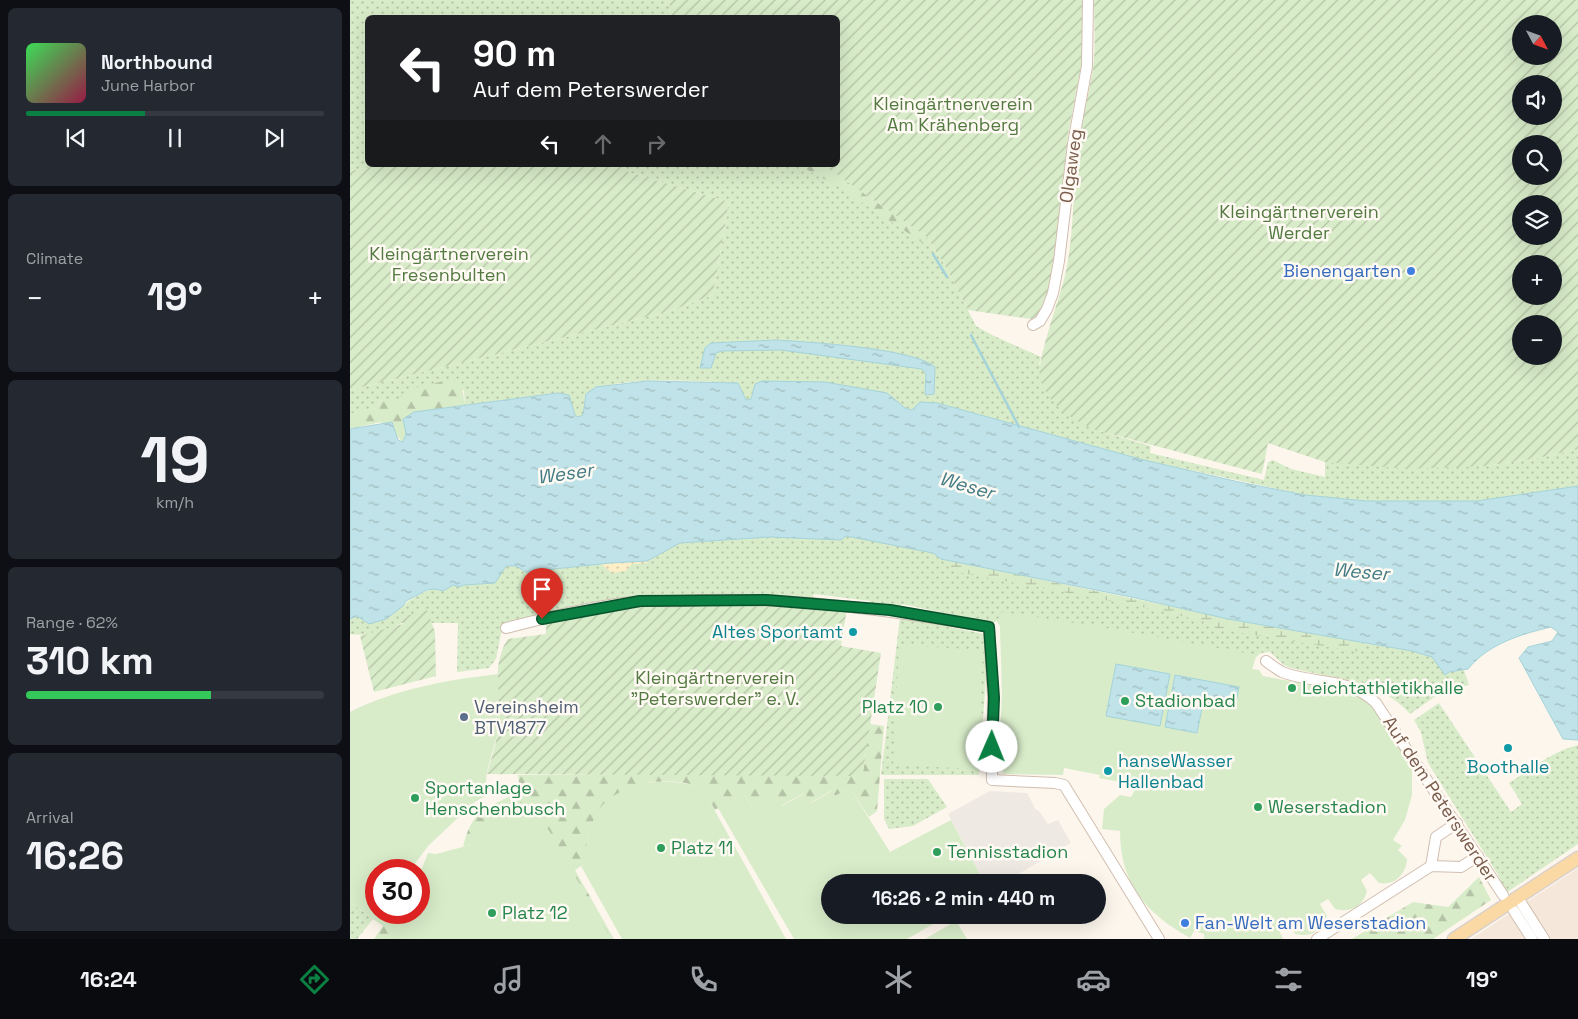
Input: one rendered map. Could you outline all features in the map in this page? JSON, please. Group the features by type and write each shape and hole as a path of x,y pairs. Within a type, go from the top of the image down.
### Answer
{"main road":[{"path":"1454,939 1578,859"}],"street":[{"name":"Olgaweg","path":"1033,325 1040,321 1047,309 1053,292 1059,261 1070,162 1087,66 1088,0"},
{"path":"506,628 542,619 640,601 708,599 787,600 890,610 989,627 994,698 992,780 1064,785 1159,939"},
{"name":"Auf dem Peterswerder","path":"1266,661 1282,672 1350,686 1368,696 1394,728 1503,895"},
{"path":"1431,866 1436,837 1457,823"},
{"path":"1317,939 1431,866 1460,867 1478,856"},
{"path":"1518,898 1544,939"},
{"path":"1514,911 1532,939"}],"shaded area":[{"path":"990,791 1027,793 1036,810 1038,810 1048,824 1058,820 1071,843 1019,874 980,874 948,814"},
{"path":"1578,868 1578,939 1471,939 1516,909"}],"green space":[{"path":"350,0 670,0 669,15 365,15 365,167 371,167 350,171"},
{"name":"Kleingärtnerverein Am Krähenberg","path":"670,0 1083,0 1084,51 1068,135 1053,275 1050,291 1037,316 1031,319 968,310 946,267 927,237 826,167 840,167 840,15 669,15"},
{"name":"Kleingärtnerverein Werder","path":"1094,0 1578,0 1578,449 1538,458 1486,466 1407,469 1325,462 1268,443 1262,474 1099,431 1080,423 1063,411 1048,395 1043,386 1040,368 1045,342 1064,281 1069,256 1077,150 1091,78 1095,43"},
{"name":"Kleingärtnerverein Fresenbulten","path":"371,167 624,167 628,172 729,202 713,295 667,312 350,390 350,171"},
{"path":"624,167 826,167 927,237 946,267 976,326 1041,357 1039,364 1099,431 1151,446 1150,453 1264,480 1268,462 1273,460 1291,469 1325,477 1325,462 1486,466 1538,458 1578,449 1578,486 1477,501 1366,501 1305,495 1140,459 937,403 915,406 912,410 905,408 887,393 755,384 751,400 746,400 738,383 637,381 617,384 599,388 586,394 583,415 578,417 575,415 569,395 558,393 465,405 464,390 397,400 381,400 376,408 350,414 350,390 667,312 713,295 729,202 628,172"},
{"path":"803,167 826,167 927,237 923,243 842,189"},
{"path":"452,379 461,381 465,405 414,412 404,419 406,434 403,442 381,422 350,429 350,414 376,408 381,400 397,400 406,390"},
{"path":"846,536 933,553 941,559 1228,619 1412,651 1432,657 1449,672 1464,670 1469,685 1443,691 1410,714 1385,694 1370,687 1339,678 1291,668 1284,665 1270,652 1261,653 1256,657 1251,654 1001,645 1000,626 997,621 991,624 980,623 979,620 902,604 899,609 871,604 870,601 814,594 813,597 655,595 545,612 545,615 503,624 496,659 489,668 457,672 458,623 431,623 426,610 409,620 380,632 360,635 350,634 350,619 357,616 369,624 387,616 417,596 434,589 439,591 453,584 459,587 494,583 506,566 516,566 526,572 647,561 680,543 770,537 841,540"},
{"path":"941,559 1362,643 1360,652 1217,629 1207,622 1147,608 953,571"},
{"name":"Kleingärtnerverein \"Peterswerder\" e. V.","path":"713,602 847,608 841,646 881,653 863,772 855,776 487,774 497,733 498,670 503,649 508,639 546,634 546,624 552,622 647,606"},
{"path":"427,610 435,632 436,676 374,692 360,636 403,624 402,617"},
{"name":"Weserstadion","path":"1002,612 1101,627 1251,654 1256,657 1252,669 1259,670 1263,676 1294,682 1307,680 1365,695 1412,762 1412,795 1405,820 1393,840 1402,846 1398,850 1407,859 1402,874 1390,883 1379,883 1370,873 1361,880 1367,891 1365,897 1355,908 1346,910 1335,909 1328,899 1320,904 1327,916 1322,926 1311,934 1295,934 1289,924 1279,930 1283,939 1204,939 1204,934 1194,931 1190,938 1174,928 1160,918 1138,895 1125,867 1121,850 1120,831 1102,829 1104,809 1120,795 1131,797 1139,782 1133,780 1131,784 1099,778 1100,775 1064,768 1063,775 1003,774 1004,754 999,754 1002,694 1000,626 997,621"},
{"name":"Platz 10","path":"900,617 984,634 987,664 979,775 881,775"},
{"name":"Platz 10","path":"899,645 983,650 977,769 893,765"},
{"name":"Sportanlage Henschenbusch","path":"498,674 498,729 487,770 487,795 475,802 429,845 418,859 365,859 365,913 350,902 350,712 403,691 460,679"},
{"path":"1439,703 1511,812 1522,804 1509,783 1551,756 1578,745 1578,844 1506,893 1498,875 1428,763 1421,732 1414,720"},
{"path":"870,724 884,726 877,811 869,817 850,788 835,796 831,791 810,803 804,793 781,806 752,807 744,794 715,810 701,791 694,786 677,782 645,782 589,833 584,864 575,870 614,939 604,939 526,799 474,842 475,844 463,847 471,824 482,811 520,791 518,775 863,772"},
{"path":"884,779 928,779 947,807 913,826 889,829 884,819"},
{"name":"Platz 11","path":"645,782 683,783 704,791 786,939 622,939 581,866 584,864 589,833 598,811 615,795"},
{"path":"850,788 890,852 951,820 980,874 821,874 821,924 933,924 907,939 794,939 718,808 744,794 752,807 774,795 782,806 805,793 811,803 832,791 835,796"},
{"path":"526,799 550,832 611,939 406,939 406,924 430,924 430,859 426,859 428,853 436,854 474,844 473,842"},
{"path":"1479,877 1491,900 1433,939 1352,939 1413,902 1448,907"},
{"path":"350,902 365,913 365,924 369,924 357,939 350,939"},
{"path":"380,924 406,924 406,939 374,939 383,926"},
{"path":"951,924 958,924 967,939 925,939"}],"sand":[{"path":"647,561 647,563 632,564 626,571 612,573 601,564"}],"water":[{"path":"776,340 859,347 923,360 935,367 934,394 925,395 926,374 922,369 781,350 722,351 716,353 711,368 700,368 705,348 711,343"},
{"name":"Weser","path":"647,381 738,383 746,400 751,399 755,384 762,381 825,382 887,393 905,408 912,410 920,402 937,403 1140,459 1305,495 1366,501 1477,501 1578,486 1578,740 1563,739 1519,658 1528,647 1552,641 1558,632 1551,627 1506,641 1485,653 1468,669 1449,672 1445,675 1432,657 1412,651 1228,619 1136,598 941,559 933,553 846,536 841,540 770,537 680,543 647,561 526,572 516,566 506,566 495,583 459,587 453,585 443,591 427,590 406,601 403,606 386,619 369,624 357,616 350,619 350,429 392,422 398,440 403,442 406,434 403,419 414,412 558,393 569,395 575,415 578,417 583,415 586,394 596,387"},
{"path":"1116,664 1170,674 1160,726 1106,716"},
{"path":"1175,675 1239,687 1235,708 1171,696"},
{"path":"1170,701 1202,708 1197,733 1165,727"}],"waterway":[{"path":"933,254 947,277"},
{"path":"971,335 1019,427"}],"place":[{"name":"Bienengarten","path":"1411,271"},
{"name":"Altes Sportamt","path":"853,632"},
{"name":"Leichtathletikhalle","path":"1292,688"},
{"name":"Stadionbad","path":"1125,701"},
{"name":"Platz 10","path":"938,707"},
{"name":"Vereinsheim BTV1877","path":"464,717"},
{"name":"Boothalle","path":"1508,748"},
{"name":"hanseWasser Hallenbad","path":"1108,771"},
{"name":"Sportanlage Henschenbusch","path":"415,798"},
{"name":"Weserstadion","path":"1258,807"},
{"name":"Platz 11","path":"661,848"},
{"name":"Tennisstadion","path":"937,852"},
{"name":"Platz 12","path":"492,913"},
{"name":"Fan-Welt am Weserstadion","path":"1185,923"}],"route":[{"path":"542,619 640,601 708,599 787,600 890,610 989,627 994,698 992,747"}]}
